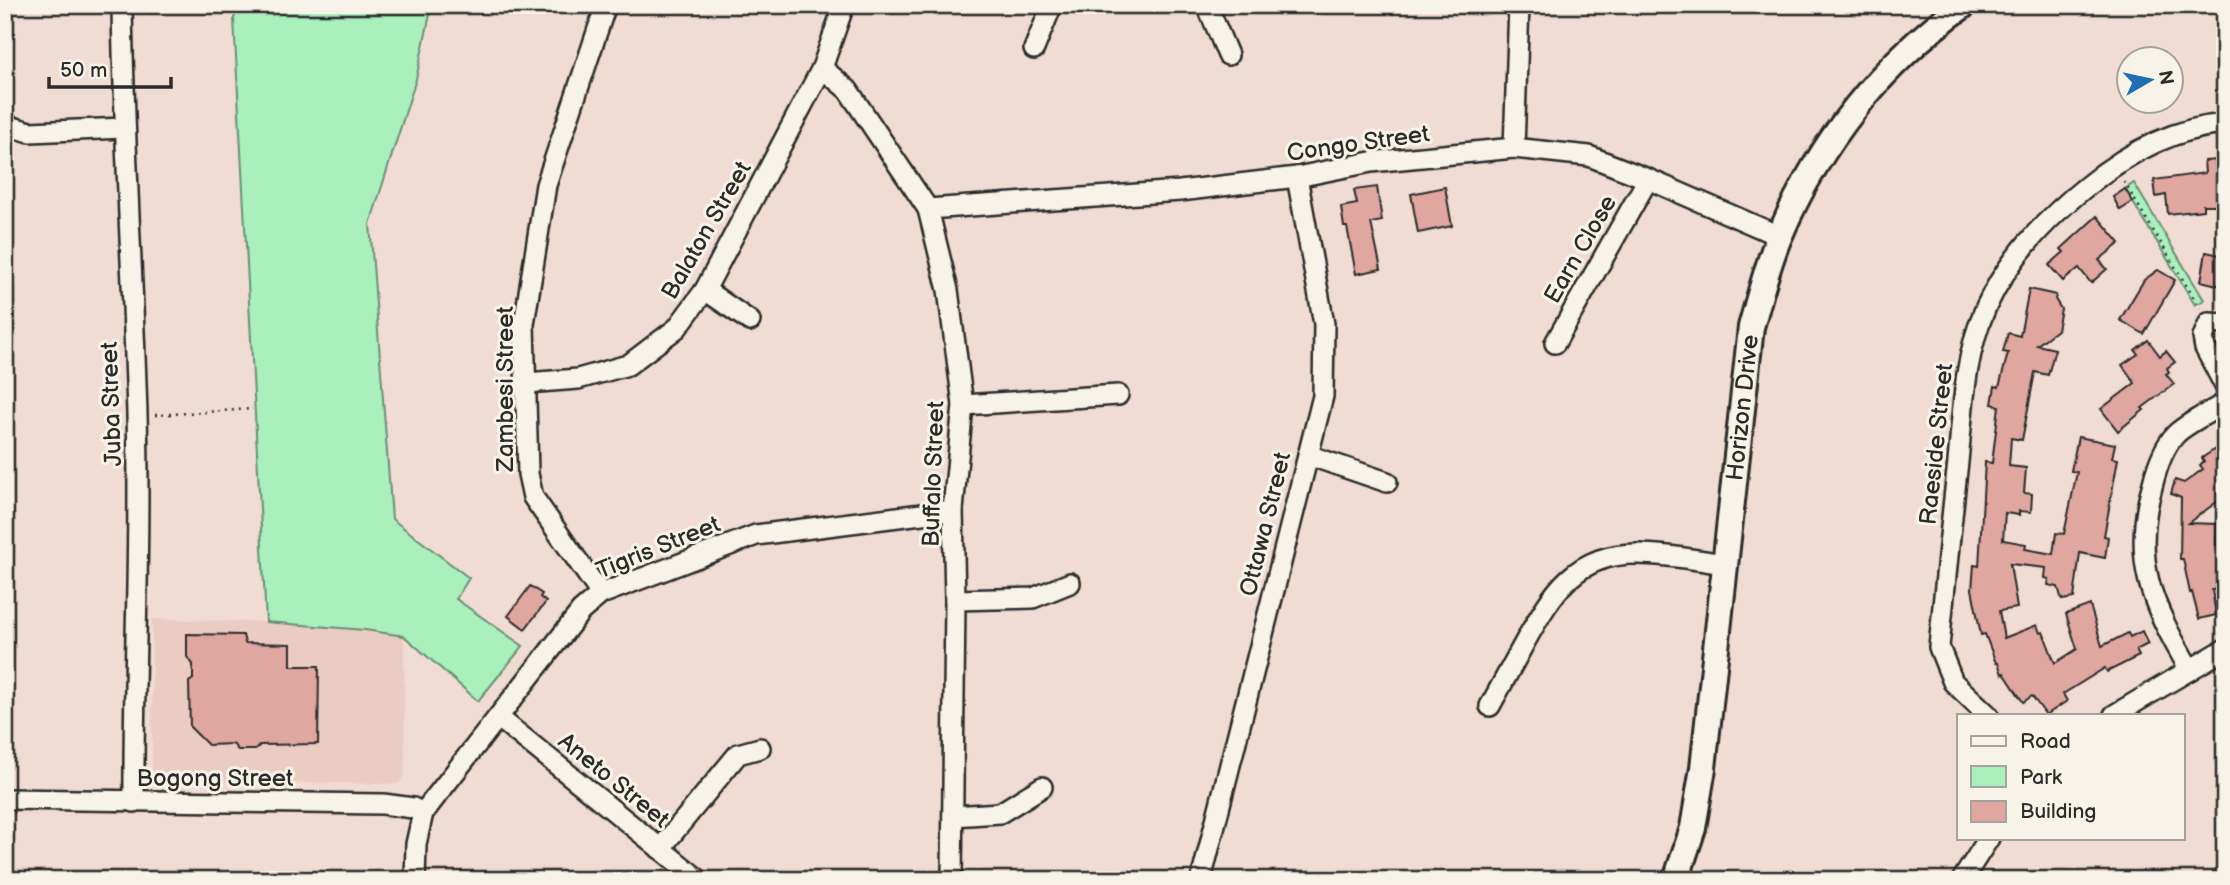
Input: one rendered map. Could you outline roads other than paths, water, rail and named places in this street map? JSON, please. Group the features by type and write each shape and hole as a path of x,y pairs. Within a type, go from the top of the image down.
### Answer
{"street":[{"name":"Juba Street","path":"122,5 124,128 137,415 138,628 134,802"},
{"name":"Zambesi Street","path":"601,594 533,497 528,474 524,324 546,185 606,5"},
{"name":"Balaton Street","path":"526,383 578,379 628,365 677,328 705,290 822,68 844,5"},
{"path":"1034,49 1052,5"},
{"path":"1207,5 1228,55"},
{"path":"1514,148 1519,5"},
{"name":"Horizon Drive","path":"1676,880 1693,828 1703,768 1751,327 1766,271 1779,236 1811,171 1856,107 1898,60 1929,31 1964,5"},
{"name":"Buffalo Street","path":"822,68 848,90 928,209 948,290 962,405 953,510 955,600 952,880"},
{"name":"Raeside Street","path":"1987,714 1953,682 1939,647 1967,364 1986,307 2018,254 2065,204 2113,164 2153,144 2194,129 2225,124"},
{"path":"5,125 30,132 124,128"},
{"name":"Congo Street","path":"928,209 1180,191 1297,177 1371,162 1514,148 1589,156 1779,236"},
{"name":"Ottawa Street","path":"1200,880 1323,396 1324,324 1297,177"},
{"name":"Earn Close","path":"1555,343 1648,179"},
{"path":"705,290 750,321"},
{"path":"2217,324 2203,337 2205,348 2225,386"},
{"path":"962,405 1118,394"},
{"path":"2190,670 2161,621 2144,569 2146,509 2157,466 2175,434 2225,403"},
{"path":"1308,455 1387,482"},
{"name":"Tigris Street","path":"415,880 415,844 423,813 581,611 601,594 755,535 953,510"},
{"path":"1490,706 1549,600 1566,579 1590,563 1616,555 1638,554 1724,564"},
{"path":"955,600 1033,597 1070,583"},
{"path":"2116,714 2225,649"},
{"name":"Aneto Street","path":"499,718 699,880"},
{"path":"660,849 738,754 760,748"},
{"path":"953,816 1000,813 1042,787"},
{"name":"Bogong Street","path":"5,799 383,804 413,808 423,813"},
{"path":"1963,879 1988,840"}]}
